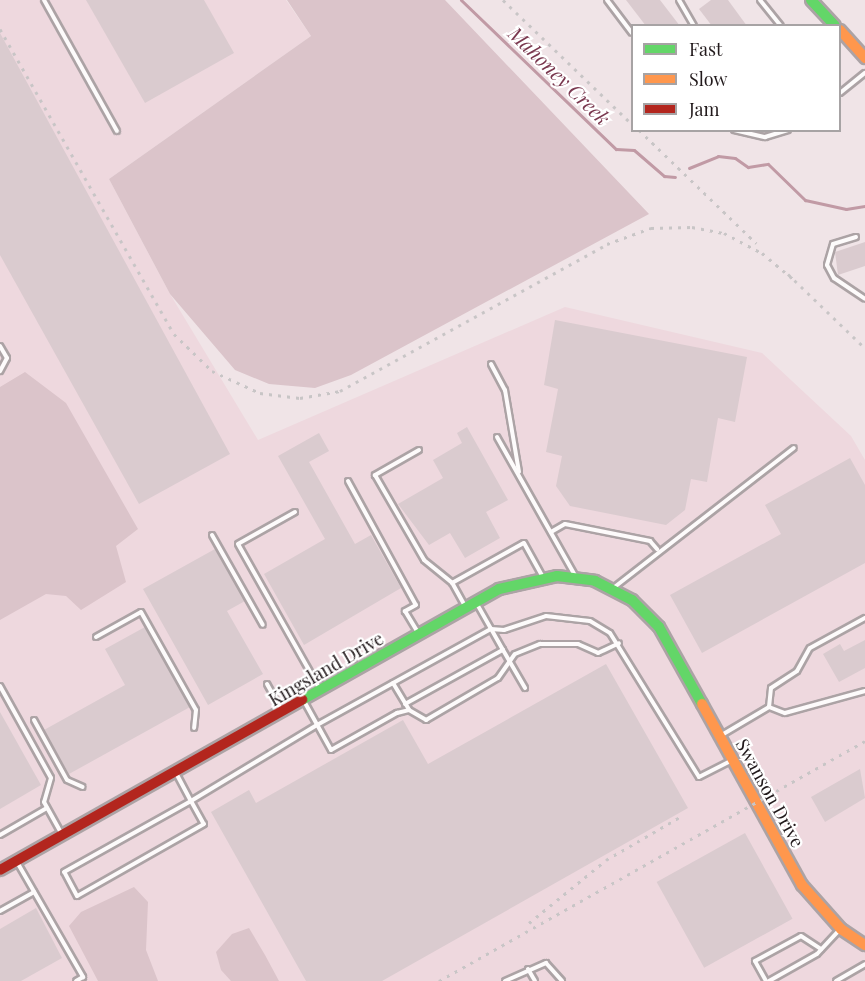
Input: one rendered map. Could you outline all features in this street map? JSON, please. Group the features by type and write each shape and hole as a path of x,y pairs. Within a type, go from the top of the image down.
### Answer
{"street":[{"path":"811,0 833,24"},
{"path":"841,31 865,58"},
{"name":"Kingsland Drive","path":"0,869 304,701 471,605 518,581 542,576 577,578 611,589 632,600 666,640"},
{"name":"Swanson Drive","path":"666,640 802,885 841,929 865,945"}],"lane":[{"path":"44,0 117,131"},
{"path":"607,0 631,30"},
{"path":"679,0 693,24"},
{"path":"760,0 780,24"},
{"path":"841,92 865,73"},
{"path":"743,132 765,137 781,132"},
{"path":"856,237 833,244 827,265 834,278 865,299"},
{"path":"0,346 7,358 0,371"},
{"path":"491,364 505,390 519,475"},
{"path":"497,437 577,578"},
{"path":"611,589 657,549 794,448"},
{"path":"419,450 375,475 424,560 452,583 491,629 525,688"},
{"path":"348,481 416,604 405,611 419,635"},
{"path":"295,512 238,544 321,691"},
{"path":"551,532 565,524 650,540 657,549"},
{"path":"212,535 263,625"},
{"path":"452,583 524,543 542,576"},
{"path":"96,637 141,612 196,710 194,728"},
{"path":"176,771 191,801 204,824 77,896 64,872 191,801 317,725 491,629 566,615 590,621 619,644 699,777 732,759"},
{"path":"769,707 771,688 797,671 810,648 865,618"},
{"path":"393,683 409,710 426,720 498,678 509,661 540,644 578,644 598,653 619,644"},
{"path":"405,704 503,650"},
{"path":"267,684 283,712"},
{"path":"0,686 51,778 47,808 63,835"},
{"path":"769,707 785,713 865,691"},
{"path":"304,701 331,750 409,710"},
{"path":"720,737 769,707"},
{"path":"34,720 67,780 83,787"},
{"path":"0,835 47,808"},
{"path":"16,861 83,977 76,981"},
{"path":"0,911 34,892"},
{"path":"821,950 801,936 754,961 767,981 821,950 841,929"},
{"path":"505,981 546,963 562,981"},
{"path":"836,981 865,964"},
{"path":"528,969 534,981"},
{"path":"857,969 865,971"}],"shaded area":[{"path":"0,0 286,0 311,36 109,179 170,294 258,440 565,307 762,353 851,436 865,460 865,981 0,981"},
{"path":"287,0 445,0 649,214 351,375 315,388 269,384 235,370 170,294 109,179 311,36"},
{"path":"25,372 66,403 138,529 116,546 126,582 81,610 66,596 46,594 0,620 0,387"},
{"path":"134,887 148,902 146,950 158,981 98,981 69,926 81,912"},
{"path":"249,928 279,981 231,981 221,970 216,952 232,934"}],"building":[{"path":"86,0 204,0 234,53 145,103"},
{"path":"626,0 660,0 678,24 644,24"},
{"path":"711,0 728,0 746,24 710,24 699,9"},
{"path":"0,33 230,454 139,504 0,255"},
{"path":"865,242 865,266 838,275 835,252"},
{"path":"555,320 747,357 735,422 718,418 707,482 691,479 685,510 666,525 570,506 556,486 562,456 546,452 558,389 544,385"},
{"path":"467,427 508,500 486,512 500,538 465,558 450,533 429,545 398,504 443,478 433,460 462,443 457,433"},
{"path":"319,433 329,451 309,462 355,544 371,535 401,588 304,645 264,574 325,539 278,456"},
{"path":"850,458 865,485 865,563 702,653 670,595 781,534 765,505"},
{"path":"215,549 245,601 227,611 263,674 208,705 143,589"},
{"path":"145,627 190,707 69,774 44,730 125,685 105,649"},
{"path":"865,640 865,668 839,682 823,654 840,644 844,651"},
{"path":"606,664 688,808 382,981 306,981 211,812 249,790 256,803 403,720 428,764"},
{"path":"0,712 41,785 0,809"},
{"path":"860,769 865,798 825,822 811,797"},
{"path":"745,833 793,919 704,968 657,882"},
{"path":"36,908 62,958 21,981 0,981 0,929"}],"waterway":[{"name":"Mahoney Creek","path":"461,0 616,149 634,150 664,176 675,177"},
{"name":"Mahoney Creek","path":"689,168 718,156 735,158 748,167 768,164 805,200 846,209 865,206"}],"railway":[{"path":"503,0 631,123"},
{"path":"0,29 174,334 212,371 260,393 300,398 340,391 607,244 651,228 692,227 724,233 762,253 793,279"},
{"path":"641,132 756,243"},
{"path":"788,274 865,348"},
{"path":"439,981 865,741"},
{"path":"529,923 606,860 680,817"}],"traffic: fast":[{"path":"811,0 833,24"},
{"path":"302,700 499,589 557,576 595,581 632,600 659,627 702,704"}],"traffic: slow":[{"path":"841,31 865,58"},
{"path":"702,704 802,885 841,929 865,945"}],"traffic: jam":[{"path":"0,870 302,700"}]}
